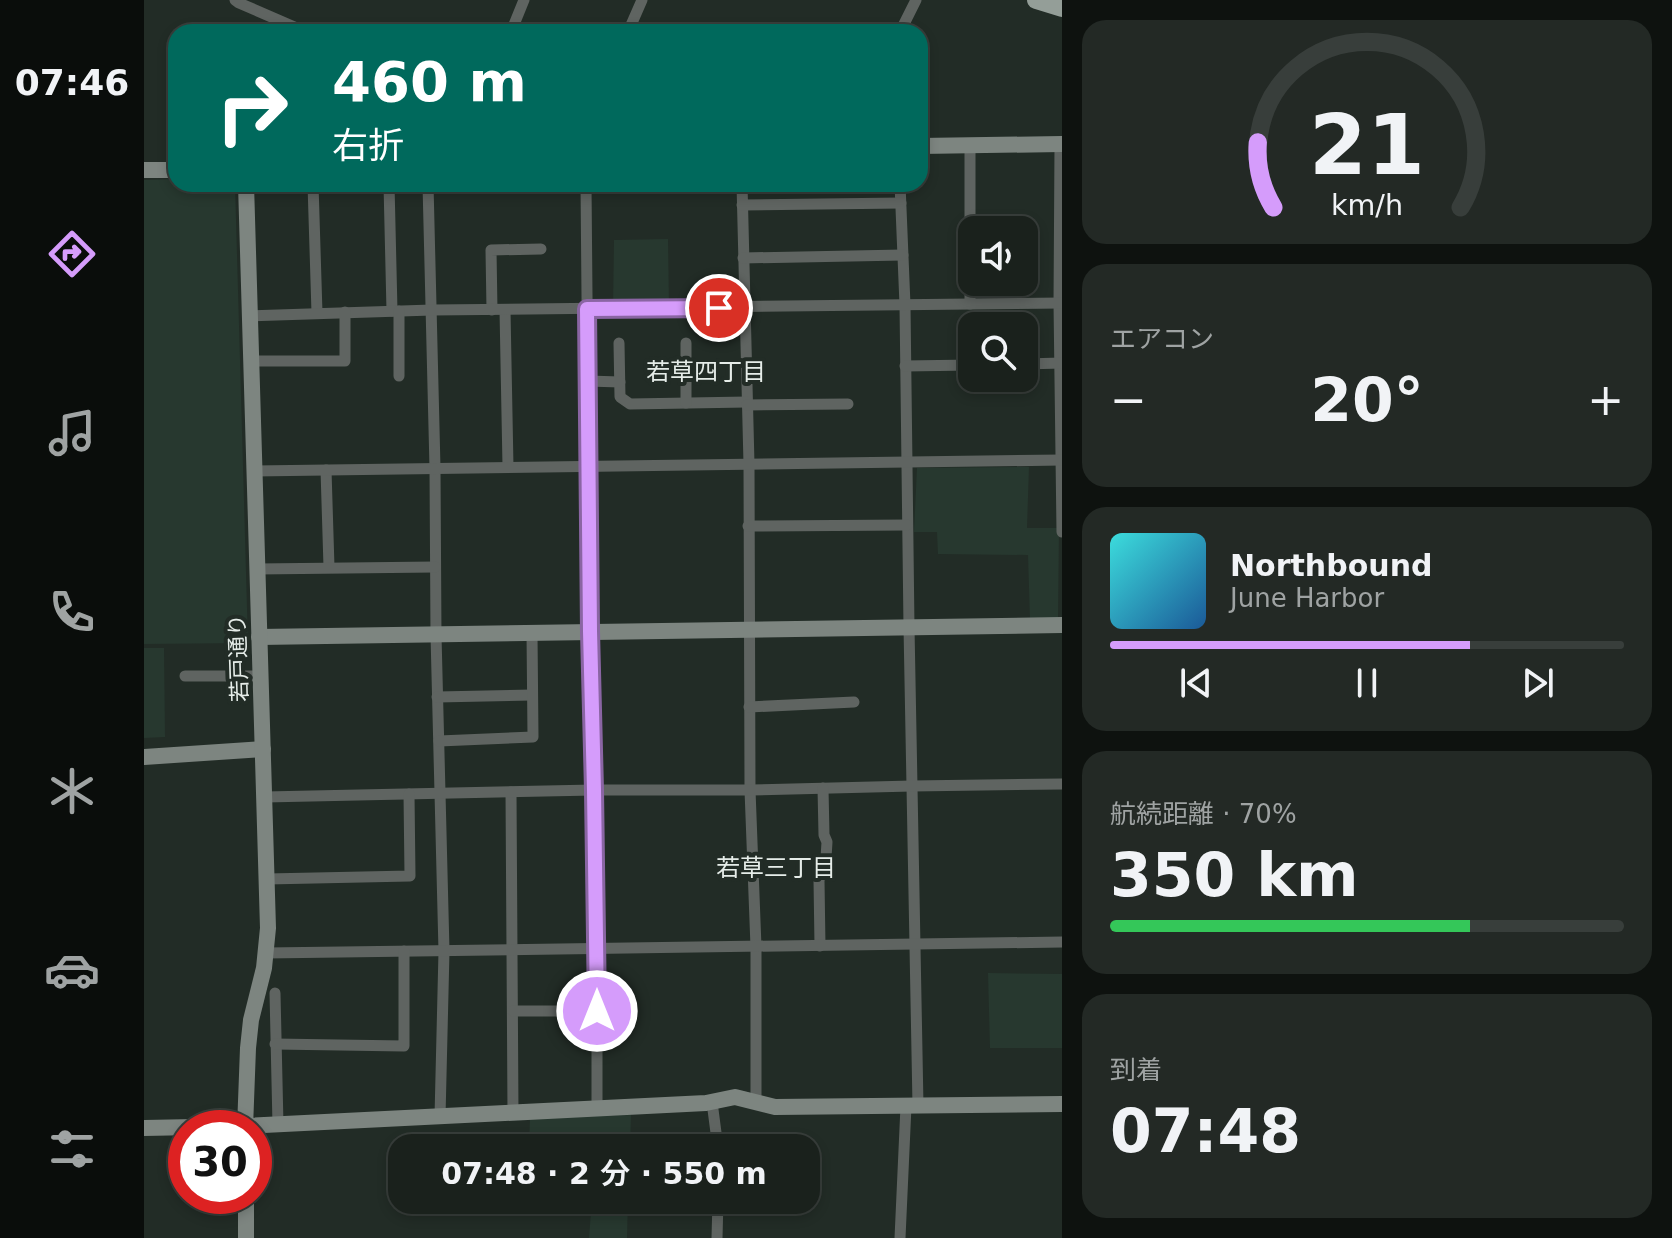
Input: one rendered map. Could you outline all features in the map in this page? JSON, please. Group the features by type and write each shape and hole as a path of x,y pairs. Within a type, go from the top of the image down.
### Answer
{"main road":[{"path":"1036,0 1062,8"}],"street":[{"path":"235,0 288,24"},
{"path":"514,24 524,0"},
{"path":"632,24 642,0"},
{"path":"904,24 916,0"},
{"path":"928,146 1061,144 1062,532"},
{"path":"970,146 970,304"},
{"path":"144,170 168,170"},
{"name":"若戸通り","path":"246,192 268,928 266,953 251,1020 246,1110"},
{"path":"313,192 317,313"},
{"path":"389,192 399,376"},
{"path":"428,192 444,951 440,1117"},
{"path":"586,192 597,1109"},
{"path":"742,192 749,464 748,629 756,947 756,1102"},
{"path":"900,192 905,305 914,944 912,1106 900,1238"},
{"path":"742,205 901,203"},
{"path":"508,467 499,310 491,250 541,249"},
{"path":"743,258 903,255"},
{"path":"250,316 432,310 1061,303"},
{"path":"251,361 345,361 345,312"},
{"path":"619,343 620,397 630,404 848,404"},
{"path":"686,343 686,403"},
{"path":"1038,364 1061,363"},
{"path":"905,366 958,365"},
{"path":"588,381 620,382"},
{"path":"253,471 1061,460"},
{"path":"326,470 329,567"},
{"path":"748,526 907,525"},
{"path":"257,569 435,567"},
{"path":"259,637 1062,625"},
{"path":"439,741 533,737 532,633"},
{"path":"185,676 261,676"},
{"path":"437,697 532,695"},
{"path":"749,707 854,702"},
{"path":"144,757 263,749"},
{"path":"265,797 1062,784"},
{"path":"820,946 819,880 827,842 824,835 823,788"},
{"path":"511,792 513,1113"},
{"path":"267,879 410,876 409,794"},
{"path":"266,953 1062,942"},
{"path":"275,1044 404,1046 404,951"},
{"path":"275,993 278,1125"},
{"path":"513,1011 597,1011"},
{"path":"251,1020 275,1019"},
{"path":"272,1125 712,1102 735,1097 775,1107 1062,1104"},
{"path":"712,1102 716,1134"},
{"path":"144,1128 168,1128"},
{"path":"246,1214 246,1238"},
{"path":"717,1238 718,1214"}],"shaded area":[{"path":"168,179 168,192 235,192 248,643 144,644 144,180"},
{"path":"668,239 669,307 613,308 614,240"},
{"path":"1029,467 1027,528 1059,528 1058,620 1030,620 1028,555 938,554 937,532 914,532 917,468"},
{"path":"144,648 164,648 165,737 144,738"},
{"path":"988,973 1062,974 1062,1048 990,1048"},
{"path":"631,1115 630,1134 529,1134 530,1117"},
{"path":"591,1214 628,1214 627,1238 589,1238"}],"district":[{"name":"若草四丁目","path":"706,372"},
{"name":"若草三丁目","path":"776,868"}],"route":[{"path":"597,1011 587,309 719,308"}]}
